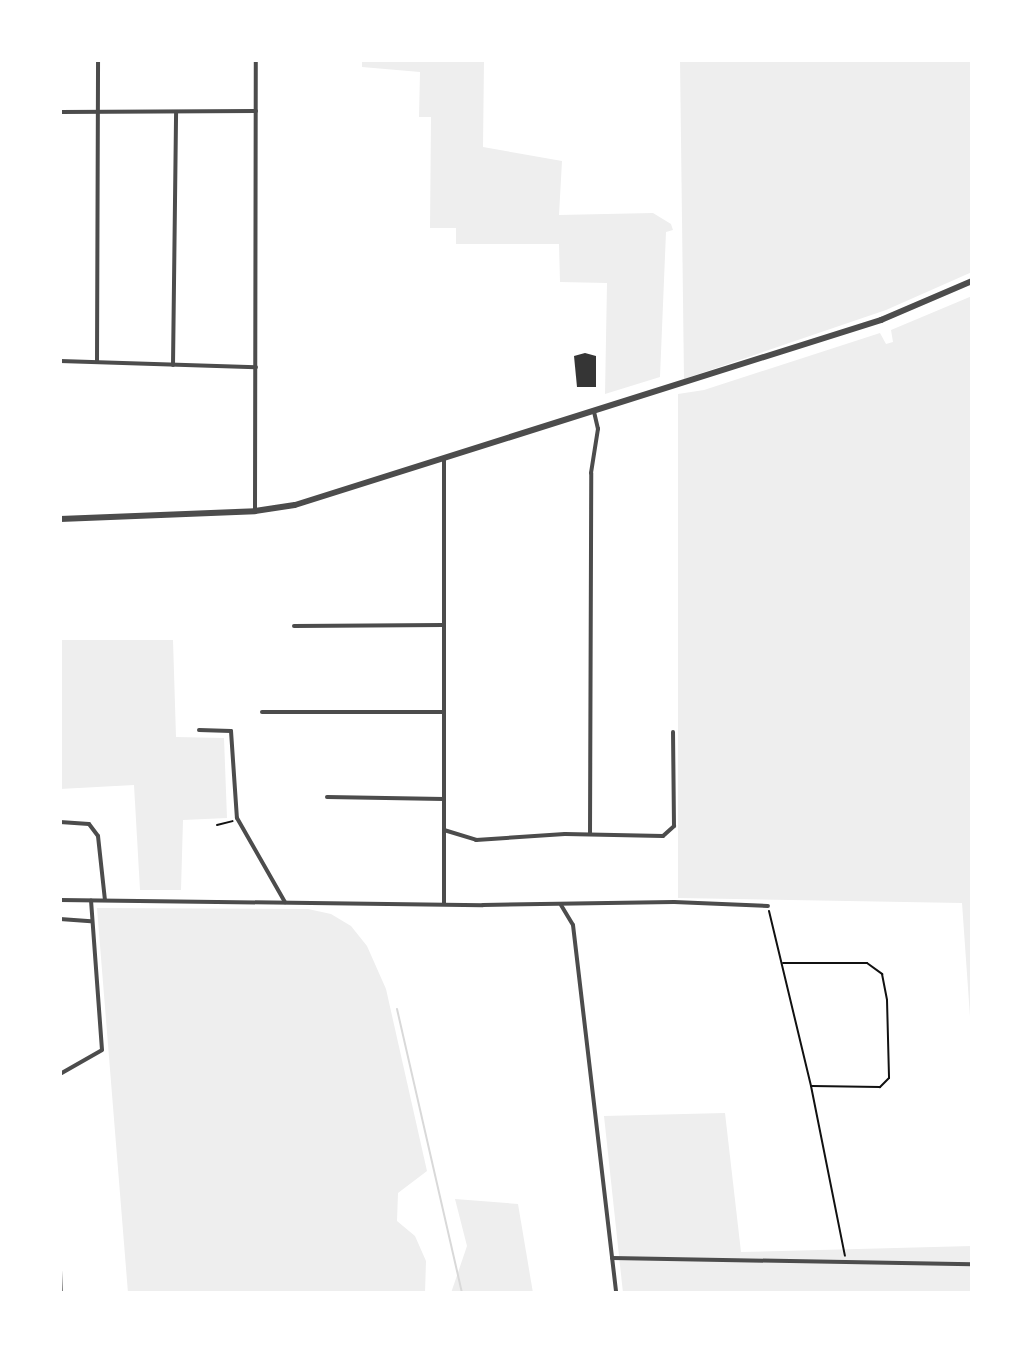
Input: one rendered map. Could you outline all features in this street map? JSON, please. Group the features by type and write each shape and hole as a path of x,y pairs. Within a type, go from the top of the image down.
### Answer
{"street":[{"path":"97,361 98,60"},
{"path":"255,511 256,60"},
{"path":"60,112 256,111"},
{"path":"173,365 176,112"},
{"path":"60,519 255,511 295,505 881,320 972,281"},
{"path":"60,361 256,367"},
{"path":"590,834 591,473 598,429 594,411"},
{"path":"444,458 444,904"},
{"path":"294,626 444,625"},
{"path":"262,712 444,712"},
{"path":"199,730 231,731 237,818 285,902"},
{"path":"444,830 476,840 590,834 663,836 674,826 673,732"},
{"path":"327,797 444,799"},
{"path":"60,822 89,824 98,836 105,900"},
{"path":"60,900 561,905 650,902 768,906"},
{"path":"60,1074 102,1050 91,900"},
{"path":"561,905 573,925 616,1293"},
{"path":"60,919 91,921"},
{"path":"612,1258 972,1264"},
{"path":"60,1270 61,1293"}],"path":[{"path":"217,825 237,818"},
{"path":"768,906 811,1086 847,1262"},
{"path":"781,963 867,963 882,974 887,1000 889,1078 880,1087 811,1086"}],"shaded area":[{"path":"362,60 484,60 483,147 562,161 559,215 653,213 671,224 673,230 666,232 660,377 605,394 607,283 560,282 559,244 456,244 456,228 430,228 431,117 419,117 420,72 362,67"},
{"path":"680,60 972,60 972,272 886,310 684,379"},
{"path":"972,296 972,1045 962,903 678,898 678,394 704,390 880,333 886,344 893,342 891,330"},
{"path":"60,640 173,640 176,737 224,738 227,818 183,820 181,890 140,890 134,785 60,789"},
{"path":"97,908 308,909 331,914 351,926 367,946 386,989 427,1171 398,1193 397,1221 415,1236 426,1261 425,1293 128,1293"},
{"path":"725,1113 741,1252 972,1246 972,1293 623,1293 604,1116"},
{"path":"455,1199 518,1204 533,1293 451,1293 467,1246"}],"building":[{"path":"585,353 596,356 596,387 577,387 574,356"}],"waterway":[{"path":"397,1009 462,1293"}]}
